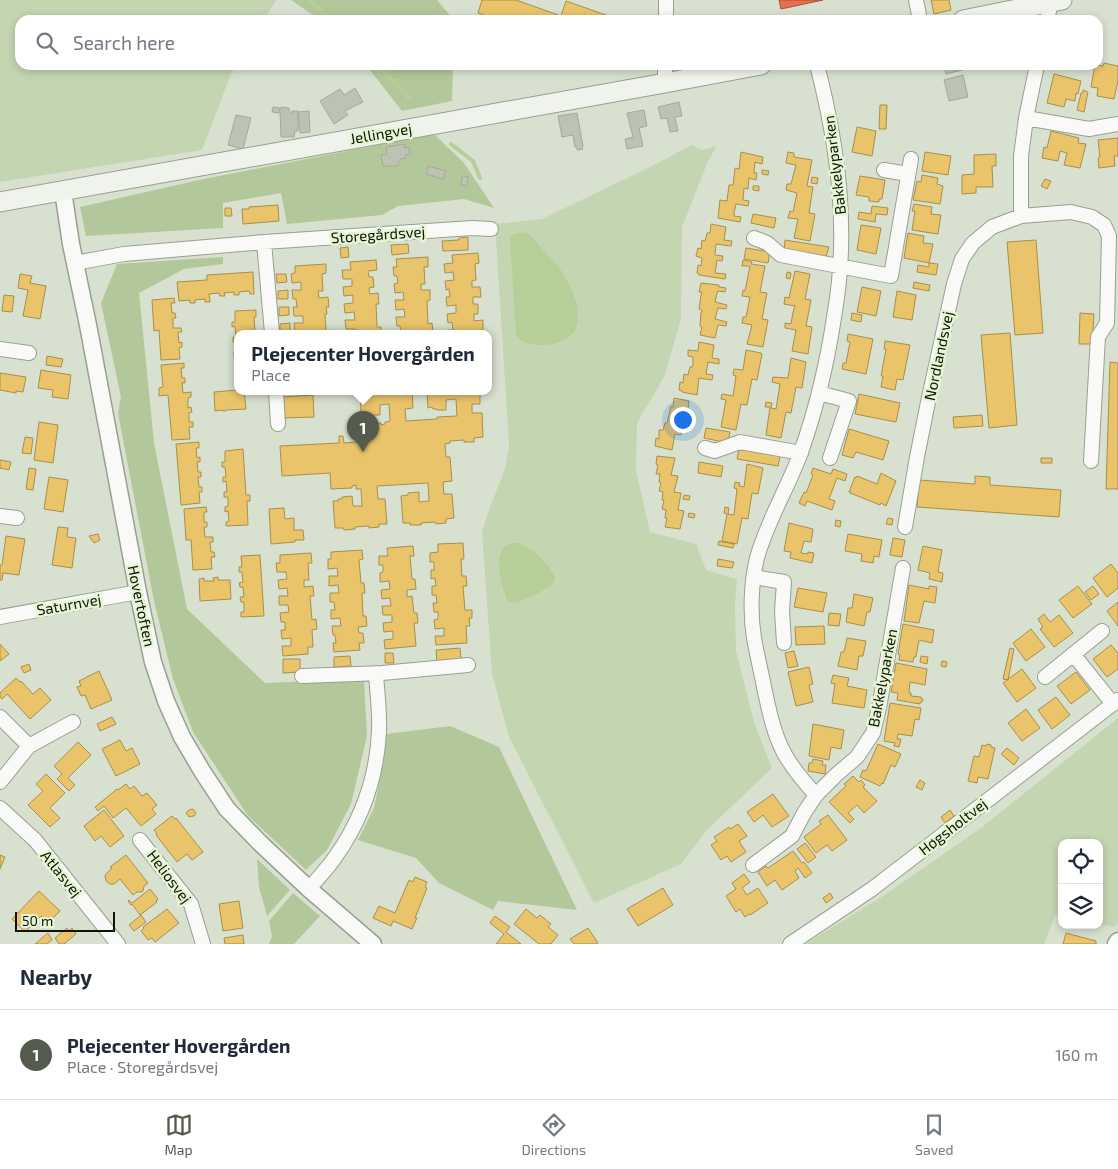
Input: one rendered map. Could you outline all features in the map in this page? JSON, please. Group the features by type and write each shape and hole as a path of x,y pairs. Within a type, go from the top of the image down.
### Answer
{"main road":[{"path":"998,15 1053,7"},
{"name":"Jellingvej","path":"0,202 63,192 665,74 708,70"}],"street":[{"path":"666,0 666,15"},
{"path":"916,0 919,15"},
{"name":"Bakkelyparken","path":"816,795 796,774 783,751 772,723 754,638 752,607 757,559 767,528 801,454 819,393 836,310 842,222 837,164 826,100 818,70"},
{"path":"1021,216 1021,156 1026,118 1036,70"},
{"path":"1026,118 1089,129 1118,124"},
{"path":"754,238 767,243 780,255 891,276 911,159"},
{"path":"884,170 908,174"},
{"name":"Hovertoften","path":"63,192 71,244 138,592 153,662 166,701 182,737 228,809 260,843 309,889 373,944"},
{"name":"Nordlandsvej","path":"905,527 928,402 954,284 962,259 973,243 992,227 1021,216 1071,212 1092,217 1104,226 1109,236 1107,323 1098,337 1091,462"},
{"name":"Storegårdsvej","path":"75,263 124,254 264,242 472,228 492,229"},
{"path":"264,242 272,330"},
{"path":"0,349 29,353"},
{"path":"819,393 849,401 830,458"},
{"path":"276,395 278,424"},
{"path":"705,448 715,450 740,442 801,454"},
{"path":"0,516 17,518"},
{"name":"Bakkelyparken","path":"753,865 792,836 816,795 858,757 873,733 903,568"},
{"path":"754,577 784,582 782,611 784,643"},
{"name":"Saturnvej","path":"0,618 138,592"},
{"path":"1045,677 1102,631"},
{"name":"Høgsholtvej","path":"790,944 872,889 1116,702 1073,654"},
{"path":"302,676 468,666"},
{"path":"309,889 336,856 355,825 367,797 375,763 379,730 376,673"},
{"path":"0,717 29,746"},
{"path":"0,782 29,746 73,722"},
{"name":"Atlasvej","path":"0,808 35,840 118,944"},
{"name":"Heliosvej","path":"140,840 191,904 203,944"}],"shaded area":[{"path":"0,0 276,0 267,15 15,15 15,70 234,70 202,150 0,182"},
{"path":"291,0 437,0 450,15 313,15"},
{"path":"370,70 453,70 452,101 402,111"},
{"path":"434,134 464,163 494,208 464,199 398,206 382,215 287,224 281,193 223,203 223,228 86,236 80,207 199,180"},
{"path":"692,145 703,150 717,146 708,161 682,227 681,319 665,375 637,423 636,470 650,532 696,544 706,570 737,579 735,606 736,651 754,722 772,768 707,830 681,864 594,903 509,737 492,674 482,532 505,469 509,445 495,224 542,219"},
{"path":"517,233 527,233 534,239 557,265 573,292 578,314 577,324 573,333 557,343 546,345 532,344 521,340 516,335 510,238"},
{"path":"223,257 223,264 184,269 139,293 154,443 187,609 265,683 364,679 367,736 351,804 327,850 306,870 248,816 193,732 173,679 154,601 118,413 121,397 101,303 117,264"},
{"path":"511,543 519,543 534,551 549,567 555,577 553,584 539,593 515,603 507,601 499,572 499,564 502,550"},
{"path":"1118,718 1118,923 1115,927 1103,925 1103,839 1058,839 1058,915 1055,915 1044,944 805,944 880,898 981,828"},
{"path":"450,726 499,747 577,910 498,901 493,910 439,883 416,858 358,840 374,808 384,760 386,734"},
{"path":"257,859 290,890 267,916 259,887"},
{"path":"293,893 320,916 294,944 269,944 272,936 269,921"}],"building: Homes":[{"path":"482,0 516,0 558,15 483,15 478,13"},
{"path":"931,0 949,0 951,10 934,14"},
{"path":"566,1 606,15 561,15"},
{"path":"1104,63 1118,66 1118,81 1114,99 1097,96 1098,88 1091,87 1094,70 1103,70"},
{"path":"1054,74 1081,81 1075,101 1066,99 1064,107 1047,103"},
{"path":"1083,90 1088,92 1084,112 1077,110"},
{"path":"880,105 887,105 886,129 879,129"},
{"path":"857,127 876,131 872,156 852,152"},
{"path":"1051,131 1079,138 1078,143 1086,144 1080,168 1064,165 1067,153 1060,151 1058,161 1042,158 1044,147 1047,148"},
{"path":"1118,138 1118,156 1114,156 1115,166 1099,168 1098,140"},
{"path":"741,152 763,157 762,164 755,162 754,173 757,173 756,180 749,178 748,189 744,188 743,200 749,201 748,206 736,204 734,216 741,217 740,222 718,218 720,200 727,201 729,185 733,185 735,168 739,169"},
{"path":"788,152 794,153 794,157 812,160 807,186 813,187 809,213 815,214 810,241 794,238 798,219 788,218 790,211 793,212 797,193 786,190 787,184 791,184 796,165 786,163"},
{"path":"925,152 951,156 948,175 922,171"},
{"path":"996,154 996,166 992,166 993,187 976,187 976,193 962,194 962,175 974,174 974,155"},
{"path":"762,170 769,171 768,175 762,174"},
{"path":"922,175 938,178 937,184 943,186 940,204 913,200 917,181 921,182"},
{"path":"860,176 885,180 882,199 879,199 879,202 869,201 869,197 856,195"},
{"path":"812,177 818,178 817,184 811,183"},
{"path":"1045,179 1051,181 1047,189 1041,186"},
{"path":"753,186 759,186 759,191 753,190"},
{"path":"914,204 932,207 931,214 941,215 938,234 912,230 915,211 912,211"},
{"path":"278,205 279,221 243,224 242,209"},
{"path":"872,206 888,208 887,215 876,214 875,222 858,219 859,212 871,214"},
{"path":"225,208 231,208 232,216 225,216"},
{"path":"753,214 776,218 774,228 751,223"},
{"path":"711,224 726,227 724,240 732,241 731,246 716,244 715,255 723,256 722,261 717,260 715,273 726,274 725,279 699,275 697,273 698,265 701,266 702,258 696,256 698,248 701,249 702,240 705,241 707,233 710,233"},
{"path":"861,225 881,228 876,254 857,250"},
{"path":"908,233 924,236 923,243 933,244 929,263 904,258"},
{"path":"468,237 468,250 443,251 442,241 459,240 459,238"},
{"path":"785,240 829,247 826,257 784,250"},
{"path":"1036,240 1043,333 1015,335 1007,242"},
{"path":"408,244 409,253 392,255 391,245"},
{"path":"348,247 349,257 341,258 340,248"},
{"path":"746,248 770,252 768,263 744,259"},
{"path":"478,253 479,263 475,264 476,280 472,281 472,287 480,287 481,297 473,297 473,304 478,304 478,314 474,314 474,321 483,320 483,330 453,330 452,322 448,323 447,314 456,313 456,305 447,306 446,297 450,297 449,289 446,290 445,281 454,280 453,272 445,273 444,264 453,263 452,255"},
{"path":"428,257 428,267 424,267 425,284 421,284 421,290 430,290 430,300 427,301 428,324 432,323 433,330 401,330 400,326 397,326 396,317 405,317 404,309 396,310 395,300 404,300 403,292 395,293 394,284 398,283 397,276 394,276 393,267 397,267 396,259"},
{"path":"376,260 377,270 368,271 369,277 373,277 374,287 369,288 370,294 378,293 379,304 376,304 377,327 381,327 381,330 346,329 345,320 355,320 354,312 345,313 344,304 353,303 353,295 344,296 343,287 352,286 352,279 343,279 342,270 351,270 350,262"},
{"path":"743,260 752,262 751,264 765,266 760,292 767,293 762,319 768,320 763,347 747,344 752,325 742,323 743,317 746,317 750,297 742,296 743,290 745,291 750,266 742,266"},
{"path":"929,263 938,264 936,275 917,272 918,265 929,267"},
{"path":"326,264 326,273 322,274 323,291 318,291 319,298 328,297 329,307 326,307 327,314 325,314 326,330 295,330 294,323 303,323 303,316 294,316 293,307 297,307 296,299 293,299 292,290 301,290 301,282 292,283 291,274 295,273 295,266"},
{"path":"795,271 810,274 805,299 811,300 806,326 812,327 808,354 792,351 796,330 785,328 785,323 791,324 795,306 784,304 785,297 789,298"},
{"path":"253,272 254,294 250,294 249,291 239,292 239,295 234,295 234,292 224,293 225,296 220,296 219,293 209,294 210,302 205,302 205,299 195,300 195,303 190,303 190,300 179,301 177,282 207,280 207,275"},
{"path":"787,272 791,273 790,279 786,278"},
{"path":"20,274 32,276 30,283 46,286 40,319 23,316 28,290 18,288"},
{"path":"276,274 286,274 287,282 277,283"},
{"path":"914,282 930,285 929,291 913,288"},
{"path":"701,283 719,285 719,287 726,288 725,292 718,291 715,302 727,305 726,309 718,308 715,319 727,322 726,326 718,325 715,338 700,335 702,327 700,326 702,310 699,309 702,292 699,292"},
{"path":"862,287 881,291 876,316 857,312"},
{"path":"288,290 288,299 278,299 278,291"},
{"path":"897,291 916,295 912,320 893,317"},
{"path":"4,295 14,296 12,312 2,311"},
{"path":"174,298 175,303 171,303 172,313 175,313 176,318 173,318 173,328 181,328 182,332 178,332 179,343 182,342 182,347 179,348 180,359 161,360 159,330 154,331 152,300"},
{"path":"279,307 289,307 289,315 279,316"},
{"path":"256,310 256,317 254,317 255,330 235,330 235,326 232,327 232,322 235,322 235,311"},
{"path":"852,313 862,315 861,322 851,320"},
{"path":"1080,313 1094,314 1092,344 1079,344"},
{"path":"290,323 290,330 280,330 280,324"},
{"path":"1010,333 1017,425 989,428 981,335"},
{"path":"848,334 873,339 866,374 842,369 843,363 846,363 850,342 847,341"},
{"path":"885,341 910,345 903,380 897,379 895,390 881,387 886,349 884,349"},
{"path":"699,342 714,345 712,358 719,359 719,364 708,362 706,374 713,375 712,380 699,378 697,395 679,390 680,382 683,383 684,374 688,375 693,364 693,357 688,356 688,350 698,351"},
{"path":"746,350 762,354 757,380 752,379 747,405 741,404 736,430 721,427 726,400 721,399 722,394 733,396 736,376 733,375 734,369 743,370"},
{"path":"47,356 63,359 61,367 46,365"},
{"path":"791,358 806,362 802,388 796,387 791,413 786,412 781,438 766,435 770,407 765,407 766,402 772,403 771,408 776,409 780,384 772,382 773,377 788,378"},
{"path":"1110,362 1118,363 1118,489 1106,489"},
{"path":"184,363 184,368 181,368 182,378 185,378 185,383 182,383 183,393 191,392 191,397 188,398 188,408 191,407 192,412 189,413 189,422 193,422 193,427 189,427 190,439 172,440 168,395 159,396 159,388 163,387 161,365"},
{"path":"41,370 71,375 68,399 52,397 53,390 38,388"},
{"path":"0,373 26,377 23,392 16,391 16,393 0,390"},
{"path":"234,390 234,395 244,395 246,409 215,411 214,392"},
{"path":"859,394 900,403 896,422 855,414"},
{"path":"313,395 314,417 285,418 283,397"},
{"path":"360,395 412,395 413,408 405,409 406,421 437,419 437,417 457,416 456,399 446,400 446,410 437,410 432,407 428,408 427,395 480,395 480,404 472,404 472,413 482,413 483,437 474,438 474,442 464,442 464,440 450,441 450,443 445,444 446,457 450,457 452,481 443,482 444,494 452,494 454,518 446,519 446,523 436,524 435,522 421,523 421,525 403,523 401,496 419,492 419,502 429,501 428,483 377,486 378,499 385,499 387,524 379,524 379,527 355,527 355,529 344,530 343,528 335,528 333,501 338,501 342,497 352,496 353,506 362,506 361,489 356,489 356,485 352,486 352,488 331,489 330,473 282,476 280,446 339,443 339,436 343,436 344,443 357,442 355,425 381,423 381,425 390,421 389,404 380,405 380,415 370,415 370,413 361,412"},
{"path":"674,398 689,401 687,419 683,418 681,435 675,434 672,450 655,446 656,438 659,439 659,430 663,430 665,423 667,423"},
{"path":"982,415 983,426 954,428 953,417"},
{"path":"39,422 58,425 53,463 34,460"},
{"path":"706,428 730,432 728,443 704,438"},
{"path":"849,429 889,441 883,460 856,452 853,458 842,455"},
{"path":"25,437 33,438 31,454 22,453"},
{"path":"199,442 199,448 196,448 197,458 200,457 200,462 197,462 198,472 201,472 201,477 198,477 199,487 202,487 202,492 199,492 200,503 181,505 176,444"},
{"path":"739,448 780,456 778,466 737,459"},
{"path":"243,449 246,495 250,495 250,501 247,501 248,525 226,526 226,522 229,521 228,511 225,512 225,507 228,506 228,497 224,497 224,492 227,492 226,481 223,482 223,477 226,477 225,467 222,467 222,462 225,462 225,451"},
{"path":"657,456 675,458 671,475 678,476 674,492 681,493 678,510 684,511 680,529 665,527 667,518 665,518 666,510 662,509 663,492 659,491 661,483 659,482 660,474 656,474"},
{"path":"1041,458 1052,458 1052,463 1041,463"},
{"path":"0,460 11,462 9,470 0,468"},
{"path":"699,462 723,466 721,477 698,473"},
{"path":"747,464 763,468 758,494 752,493 748,519 742,518 737,544 722,541 727,514 724,513 725,507 729,508 728,514 734,515 737,489 734,488 735,482 740,483 739,486 744,487"},
{"path":"29,468 36,469 33,490 26,489"},
{"path":"813,468 831,474 833,469 847,474 845,481 837,478 829,499 835,501 832,510 807,501 805,506 799,503 804,492 806,493 813,475 811,474"},
{"path":"881,473 896,481 886,506 849,492 855,477 857,476 877,484"},
{"path":"975,476 990,477 990,485 1061,490 1059,517 917,507 919,480 975,484"},
{"path":"49,477 68,480 63,512 44,509"},
{"path":"684,495 690,496 689,500 683,499"},
{"path":"206,507 207,512 204,512 204,522 207,522 207,527 204,527 205,537 213,537 213,542 210,542 211,552 214,552 215,557 211,557 212,569 193,570 191,540 186,540 184,509"},
{"path":"284,508 285,519 294,518 294,530 303,530 304,540 271,544 269,509"},
{"path":"689,513 695,514 694,518 688,517"},
{"path":"888,518 893,519 892,525 886,524"},
{"path":"836,520 841,521 840,527 835,526"},
{"path":"789,523 813,529 811,542 804,541 801,553 814,553 812,563 790,558 791,552 784,551"},
{"path":"58,527 68,528 67,537 76,538 72,568 52,565"},
{"path":"98,534 100,540 94,543 89,536"},
{"path":"848,534 882,540 879,557 874,556 873,563 861,561 862,554 845,551"},
{"path":"6,536 25,539 19,575 3,573 2,580 0,580 0,565 2,565"},
{"path":"893,538 905,540 902,557 890,555"},
{"path":"719,541 734,544 733,548 718,545"},
{"path":"463,543 464,559 461,559 462,576 466,576 467,586 463,586 465,610 472,610 472,618 469,618 470,626 466,626 467,643 436,645 435,636 444,636 444,628 435,629 434,620 438,619 438,612 434,612 433,603 437,603 436,595 432,595 432,586 436,586 435,578 431,579 431,570 434,570 434,562 430,562 430,553 438,552 438,544"},
{"path":"413,546 414,556 410,556 412,579 415,579 416,589 407,590 407,597 412,596 414,613 417,613 418,623 414,623 416,646 385,649 384,640 393,639 393,631 384,632 383,623 392,622 392,615 383,615 382,606 391,606 390,598 382,599 381,590 390,589 389,581 380,582 380,573 383,572 383,565 379,565 379,556 388,556 387,548"},
{"path":"923,546 942,550 938,572 943,573 942,582 929,579 930,573 918,570"},
{"path":"362,550 363,559 359,560 361,583 364,583 365,593 362,593 363,616 366,616 367,626 358,627 359,633 363,633 364,643 359,643 360,650 334,652 333,643 336,643 332,626 341,626 340,618 331,619 331,610 335,610 334,602 330,602 330,593 339,593 338,585 329,586 329,576 338,576 337,568 328,569 328,559 331,559 331,552"},
{"path":"311,553 312,563 308,563 309,580 304,580 304,587 313,586 314,596 310,596 312,620 316,619 317,629 312,630 313,647 308,647 308,654 283,656 282,646 291,646 291,638 282,639 281,630 285,630 285,622 281,622 280,613 289,612 288,605 279,605 279,596 288,596 287,588 279,589 278,580 287,579 286,572 277,572 276,563 280,563 280,555"},
{"path":"260,555 264,616 241,617 241,612 244,612 244,602 241,602 240,597 244,597 243,587 240,587 239,583 243,582 242,572 239,572 239,567 242,567 241,556"},
{"path":"718,559 734,562 732,568 717,566"},
{"path":"1111,564 1118,573 1118,588 1107,597 1093,578"},
{"path":"218,577 218,580 230,580 231,599 200,601 199,579 204,578 204,581 214,581 213,578"},
{"path":"909,585 929,589 929,586 937,587 935,603 924,601 919,623 904,621"},
{"path":"1078,586 1092,604 1073,618 1059,600"},
{"path":"1093,586 1099,594 1091,600 1085,592"},
{"path":"798,588 827,593 823,612 794,607"},
{"path":"854,594 873,598 864,626 846,622 848,608 852,608"},
{"path":"1118,602 1118,626 1107,611"},
{"path":"829,613 841,614 839,626 828,625"},
{"path":"1044,614 1050,622 1059,615 1073,633 1054,647 1040,629 1043,627 1038,619"},
{"path":"903,624 934,630 932,643 919,640 916,657 914,657 913,662 899,660 900,655 898,654"},
{"path":"824,626 825,644 796,645 795,627"},
{"path":"1031,629 1045,647 1026,661 1013,643"},
{"path":"847,638 866,641 863,656 859,656 857,670 838,666"},
{"path":"0,644 9,654 0,661"},
{"path":"1111,645 1118,653 1118,669 1107,677 1093,659"},
{"path":"460,648 461,660 437,662 436,650"},
{"path":"1010,648 1014,649 1008,680 1003,679"},
{"path":"794,651 798,666 788,668 785,653"},
{"path":"385,653 393,653 394,663 385,663"},
{"path":"350,656 351,666 334,667 334,657"},
{"path":"921,656 928,657 927,664 920,662"},
{"path":"283,659 300,659 300,672 283,673"},
{"path":"942,661 947,662 946,667 941,666"},
{"path":"896,663 927,669 925,685 910,682 909,693 911,693 911,696 923,699 920,704 897,700 898,693 891,692"},
{"path":"29,664 31,670 24,673 21,667"},
{"path":"809,667 813,684 809,685 813,702 796,706 788,672"},
{"path":"1022,669 1036,688 1017,702 1003,683"},
{"path":"99,671 112,700 91,709 85,695 81,696 77,687 81,686 79,681"},
{"path":"1076,672 1090,690 1071,704 1057,686"},
{"path":"833,675 849,678 847,686 867,690 864,708 832,703 835,684 831,683"},
{"path":"16,678 33,694 40,688 51,700 30,719 7,694 2,699 0,697 0,693"},
{"path":"1056,697 1070,715 1052,729 1038,710"},
{"path":"890,703 921,708 919,720 915,719 912,736 898,734 897,739 901,739 899,747 894,746 895,743 884,741"},
{"path":"1026,709 1040,728 1022,741 1008,723"},
{"path":"112,717 116,724 100,731 97,724"},
{"path":"813,724 844,730 841,749 831,747 829,760 809,756"},
{"path":"120,740 126,751 132,748 140,764 116,776 102,749"},
{"path":"78,742 91,755 68,778 75,785 69,791 57,779 62,774 54,766"},
{"path":"878,744 901,754 895,767 891,765 883,784 880,786 860,777 863,770 866,771"},
{"path":"987,744 995,748 988,779 978,777 977,783 968,781 974,756 979,757 982,745 986,746"},
{"path":"1007,748 1019,758 1014,765 1001,754"},
{"path":"813,759 823,761 822,765 826,765 825,774 808,771 809,763 812,763"},
{"path":"46,774 65,793 50,808 60,818 50,827 28,805 43,791 36,784"},
{"path":"853,776 859,782 861,780 865,785 863,787 877,801 864,813 857,805 848,813 854,819 850,823 829,802 846,786 844,784"},
{"path":"920,780 925,783 922,790 916,787"},
{"path":"126,784 130,789 134,786 142,796 147,793 157,805 152,809 156,814 141,826 126,808 113,818 104,806 98,811 95,807"},
{"path":"773,794 789,816 772,827 763,815 754,822 747,812"},
{"path":"193,809 196,813 194,816 189,817 186,813"},
{"path":"104,810 124,836 110,847 101,836 95,841 84,826"},
{"path":"950,810 954,816 945,823 941,817"},
{"path":"828,815 847,840 832,851 827,845 816,853 804,837 821,824 819,821"},
{"path":"172,816 176,818 203,852 192,860 187,854 177,862 156,835 154,830"},
{"path":"738,824 747,836 739,841 746,852 731,862 727,856 721,860 711,845 717,841 714,837 729,827 730,829"},
{"path":"805,843 816,857 808,863 797,849"},
{"path":"793,851 812,873 805,878 798,868 795,871 799,878 782,890 775,880 767,886 758,872 766,866 768,868"},
{"path":"0,855 5,857 0,869"},
{"path":"126,855 148,883 144,886 143,891 133,895 120,879 114,884 110,884 106,881 105,876 112,868 110,867"},
{"path":"744,874 750,882 742,888 747,895 758,888 768,903 745,917 740,909 736,912 726,896 736,889 732,883"},
{"path":"415,877 427,882 425,887 427,888 412,929 393,921 391,926 373,918 379,906 395,913 409,880 413,882"},
{"path":"663,888 673,905 638,926 627,909"},
{"path":"150,889 158,899 157,902 140,915 128,901 132,903"},
{"path":"39,891 60,911 48,923 41,916 25,932 12,919"},
{"path":"830,893 833,898 826,903 823,898"},
{"path":"239,901 243,928 223,931 219,904"},
{"path":"167,909 179,923 155,942 152,938 148,940 141,931 143,927"},
{"path":"526,909 537,918 540,915 551,924 548,927 558,935 551,944 539,944 514,924"},
{"path":"141,915 146,922 134,931 129,925"},
{"path":"495,916 510,927 506,932 521,944 496,944 504,934 490,923"},
{"path":"67,928 69,931 72,928 76,934 64,944 59,944 55,938"},
{"path":"588,928 598,943 574,944 570,939"},
{"path":"48,933 52,940 47,944 35,944"},
{"path":"1066,933 1096,941 1096,944 1063,944"},
{"path":"243,935 244,944 225,944 224,938"}],"building: Shops":[{"path":"779,0 823,0 781,9"}],"building: Other":[{"path":"945,70 962,70 946,74"},
{"path":"963,75 968,97 949,101 944,80"},
{"path":"355,88 363,102 345,111 348,115 334,124 320,101 340,89 344,95"},
{"path":"679,102 682,116 675,117 678,131 670,132 667,118 661,119 658,107"},
{"path":"273,107 280,108 279,113 272,112"},
{"path":"281,107 289,108 290,113 298,111 298,131 295,131 294,137 281,137"},
{"path":"644,110 647,126 639,128 643,146 627,149 625,139 633,137 627,113"},
{"path":"309,111 310,132 300,133 298,112"},
{"path":"577,113 583,149 577,150 573,135 562,137 558,116"},
{"path":"236,115 251,118 243,149 228,145"},
{"path":"404,144 405,148 409,147 410,154 405,155 406,158 401,159 398,166 383,166 381,155 387,154 386,147"},
{"path":"428,166 446,171 443,179 426,174"},
{"path":"462,176 468,177 467,186 461,185"}],"waterway":[{"path":"310,0 326,15"},
{"path":"382,70 409,98"},
{"path":"451,144 473,161 480,178"}],"place":[{"name":"Plejecenter Hovergården","path":"363,452"}]}
